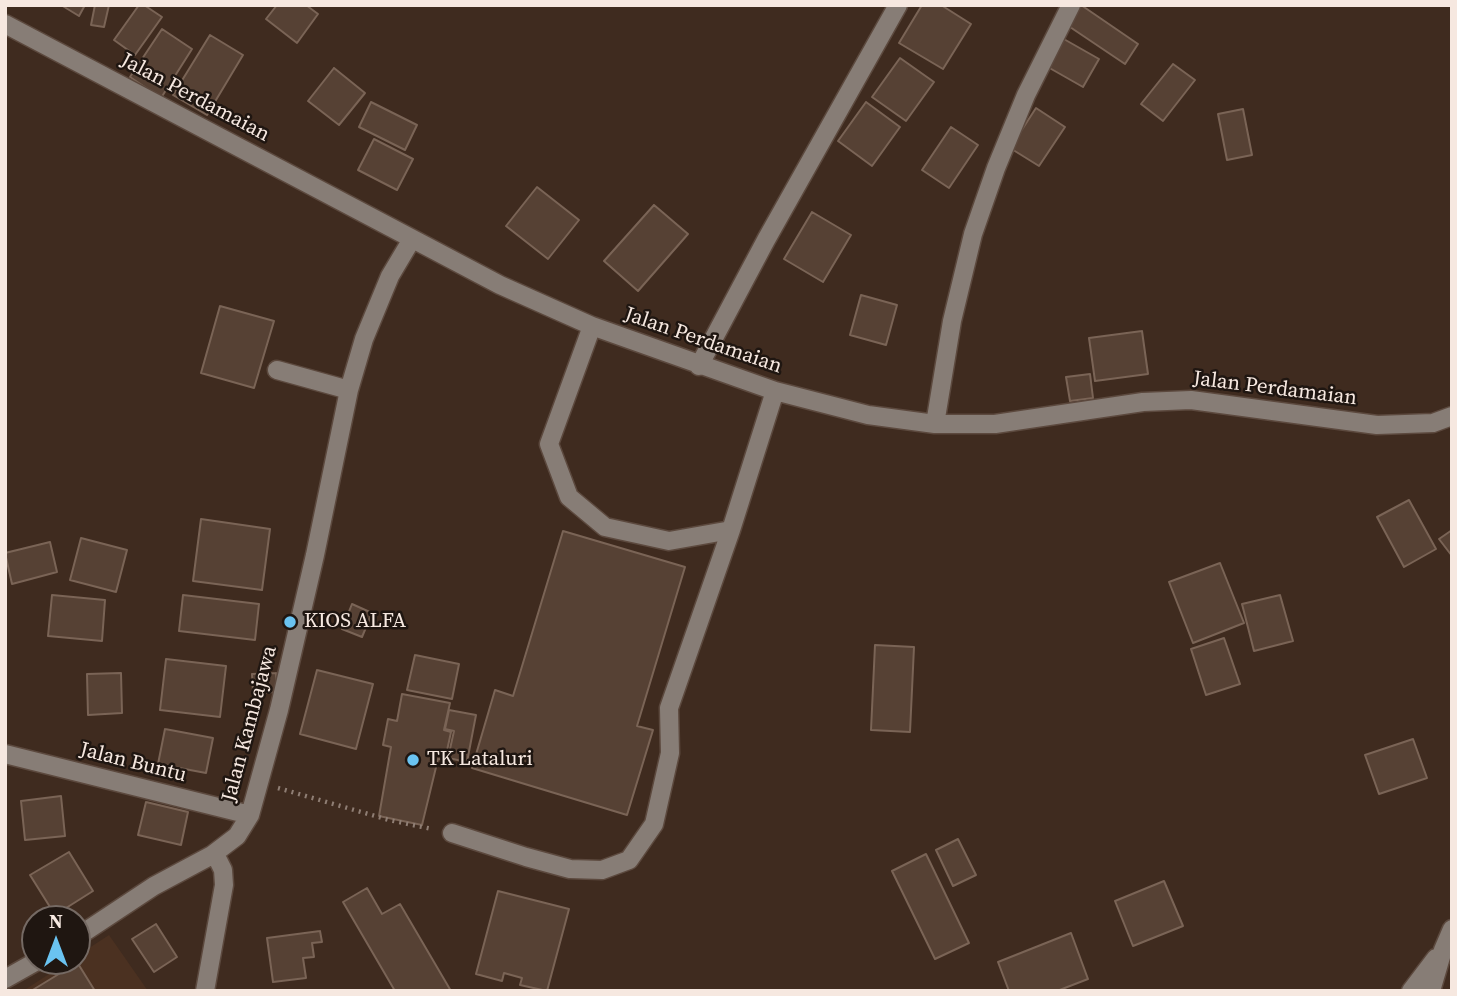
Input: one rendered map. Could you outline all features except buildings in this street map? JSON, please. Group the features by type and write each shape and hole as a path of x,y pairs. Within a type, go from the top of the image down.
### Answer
{"street":[{"path":"699,366 766,240 898,5"},
{"path":"935,424 952,321 974,234 996,168 1026,95 1071,5"},
{"name":"Jalan Perdamaian","path":"5,24 500,285 592,326 775,391 868,415 935,424 995,424 1143,401 1191,400 1377,425 1433,422 1452,416"},
{"name":"Jalan Kambajawa","path":"91,928 154,886 212,855 237,836 250,816 315,555 349,390 364,339 390,276 412,239"},
{"path":"592,326 549,443 569,497 605,527 669,541 731,530"},
{"path":"277,370 349,390"},
{"path":"452,833 526,858 570,869 602,870 629,860 654,824 670,753 669,708 731,530 775,391"},
{"name":"Jalan Buntu","path":"5,754 250,816"},
{"path":"205,991 224,885 223,870 212,855"},
{"path":"1430,991 1452,929"},
{"path":"1410,991 1443,950"},
{"path":"5,979 21,970"}],"path":[{"path":"260,783 389,821 452,833"}],"shaded area":[{"path":"109,935 148,991 23,991 48,975 91,975 91,947"}],"place":[{"name":"KIOS ALFA","path":"290,622"},
{"name":"TK Lataluri","path":"413,760"}]}
